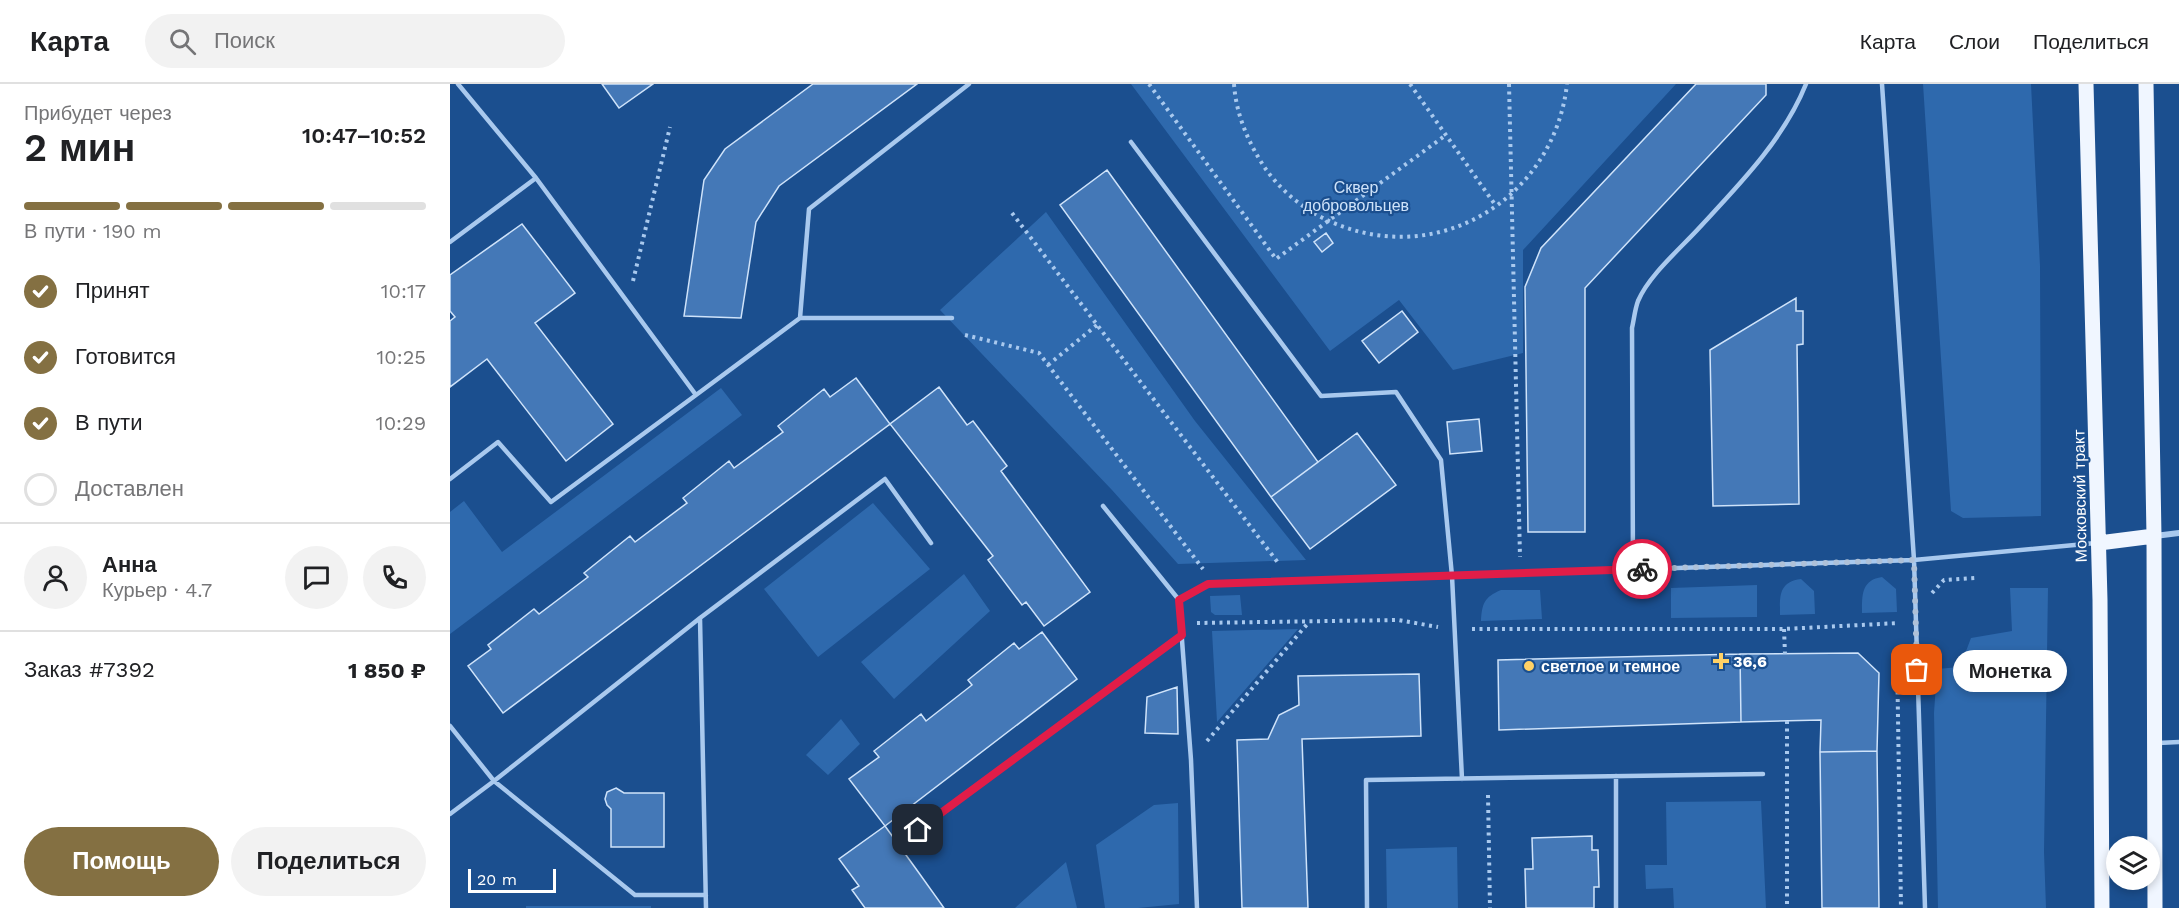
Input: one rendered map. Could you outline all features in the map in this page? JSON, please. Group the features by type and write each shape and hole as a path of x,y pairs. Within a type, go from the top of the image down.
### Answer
{"main road":[{"name":"Московский тракт","path":"2086,84 2099,543 2102,908"},
{"path":"2148,84 2154,536 2155,908"},
{"path":"2099,543 2154,536"}],"street":[{"path":"2154,536 2179,533"}],"lane":[{"path":"458,84 536,178 696,395"},
{"path":"800,318 809,209 969,84"},
{"path":"1633,570 1632,328 1638,301 1653,279 1729,195 1785,128 1806,84"},
{"path":"1882,84 1914,560 1925,908"},
{"path":"1131,142 1321,396 1396,392 1440,460 1452,576 1462,779"},
{"path":"450,242 536,178"},
{"path":"450,479 498,442 551,502 800,318 952,318"},
{"path":"450,814 700,618 885,479 931,543"},
{"path":"1103,506 1179,600 1191,760 1197,908"},
{"path":"1179,600 1208,584 1914,560 2099,543"},
{"path":"700,618 706,908"},
{"path":"918,830 1182,635"},
{"path":"450,726 494,781 635,895 706,895"},
{"path":"2154,743 2179,742"},
{"path":"1368,908 1366,780 1763,774"},
{"path":"1616,776 1616,908"}],"path":[{"path":"1149,84 1276,260 1446,135"},
{"path":"1234,84 1242,122 1256,154 1266,169 1290,195 1304,207 1329,221 1369,234 1405,237 1457,227 1473,220 1512,194 1527,178 1549,147 1562,113 1567,84"},
{"path":"1410,84 1496,206"},
{"path":"1509,84 1520,574"},
{"path":"627,302 670,127"},
{"path":"1012,213 1292,581"},
{"path":"1048,365 1097,325"},
{"path":"965,335 1039,353 1215,584"},
{"path":"1182,624 1398,620 1454,629 1784,629 1897,622 1897,634"},
{"path":"1191,760 1310,621"},
{"path":"1784,629 1785,654"},
{"path":"1897,646 1901,908"},
{"path":"1786,721 1787,908"},
{"path":"1487,778 1490,908"}],"green space":[{"name":"Сквер добровольцев","path":"1131,84 1676,84 1523,250 1523,353 1453,370 1399,300 1330,351"},
{"path":"1923,84 2031,84 2040,266 2041,516 1963,518 1951,511"},
{"path":"1046,212 1195,421 1306,560 1178,564 1112,490 940,310"},
{"path":"721,388 742,415 450,634 450,512 464,501 502,552"},
{"path":"873,503 930,569 818,657 764,589"},
{"path":"964,574 990,611 894,699 861,662"},
{"path":"1882,577 1896,589 1897,612 1862,613 1866,585"},
{"path":"1801,579 1814,591 1815,614 1780,615 1784,587 1788,583"},
{"path":"1757,585 1757,617 1671,618 1671,588"},
{"path":"2010,588 2048,588 2044,852 2046,908 1938,908 1934,713 1937,669 1960,667 1971,638 2012,631"},
{"path":"1501,590 1540,590 1542,619 1481,621 1482,610 1487,598"},
{"path":"1240,595 1242,615 1215,615 1211,612 1210,596"},
{"path":"1298,629 1217,722 1212,631"},
{"path":"841,719 860,744 828,775 806,755"},
{"path":"1761,801 1766,908 1674,908 1673,888 1646,889 1645,865 1667,865 1666,802"},
{"path":"1178,803 1179,904 1105,908 1096,845 1154,805"},
{"path":"1457,847 1458,908 1387,908 1386,849"},
{"path":"1066,862 1077,908 1015,908"},
{"path":"526,906 651,906 651,908 526,908"}],"building":[{"path":"602,84 653,84 619,108"},
{"path":"813,84 917,84 779,186 756,222 741,318 684,316 704,180 725,149"},
{"path":"1696,84 1766,84 1766,95 1585,288 1585,532 1528,532 1525,287 1541,248"},
{"path":"1107,170 1318,462 1271,497 1060,205"},
{"path":"522,224 575,293 535,323 613,424 566,461 487,359 450,387 450,321 455,317 450,311 450,275"},
{"path":"1326,233 1333,243 1322,252 1314,242"},
{"path":"1796,298 1796,311 1803,311 1803,344 1797,345 1799,504 1713,506 1710,350"},
{"path":"1402,311 1418,332 1379,363 1362,341"},
{"path":"856,378 890,424 503,713 468,666 491,649 488,645 534,609 539,614 588,577 584,573 630,536 635,542 687,503 683,498 729,461 734,468 783,432 778,426 824,389 830,397"},
{"path":"939,387 967,425 973,421 1007,466 1001,471 1090,592 1044,626 1026,602 1022,605 988,560 993,556 890,424"},
{"path":"1479,419 1482,451 1450,454 1447,422"},
{"path":"1357,433 1396,485 1310,549 1271,497"},
{"path":"1042,632 1077,679 885,826 849,779 879,757 874,751 921,714 926,721 972,685 968,680 1014,643 1019,649"},
{"path":"1858,653 1879,673 1877,751 1820,752 1821,720 1741,722 1740,654"},
{"path":"1740,654 1741,722 1499,730 1498,660"},
{"path":"1419,674 1421,736 1302,739 1308,908 1242,908 1237,740 1268,739 1279,715 1299,705 1298,676"},
{"path":"1177,687 1178,734 1145,733 1147,697"},
{"path":"1877,751 1879,908 1822,908 1820,752"},
{"path":"616,788 624,793 664,793 664,847 611,847 611,809 605,799 607,792"},
{"path":"885,826 944,908 865,908 852,890 859,886 839,859"},
{"path":"1592,836 1592,850 1598,850 1599,887 1594,887 1594,908 1526,908 1525,869 1533,869 1532,838"}],"way so far":[{"path":"1642,569 1914,560 1917,670"}],"place":[{"name":"36,6","path":"1721,661"},
{"name":"светлое и темное","path":"1529,666"},
{"name":"Монетка","path":"1917,670"}],"route":[{"path":"918,830 1182,635 1179,600 1208,584 1642,569"}]}
